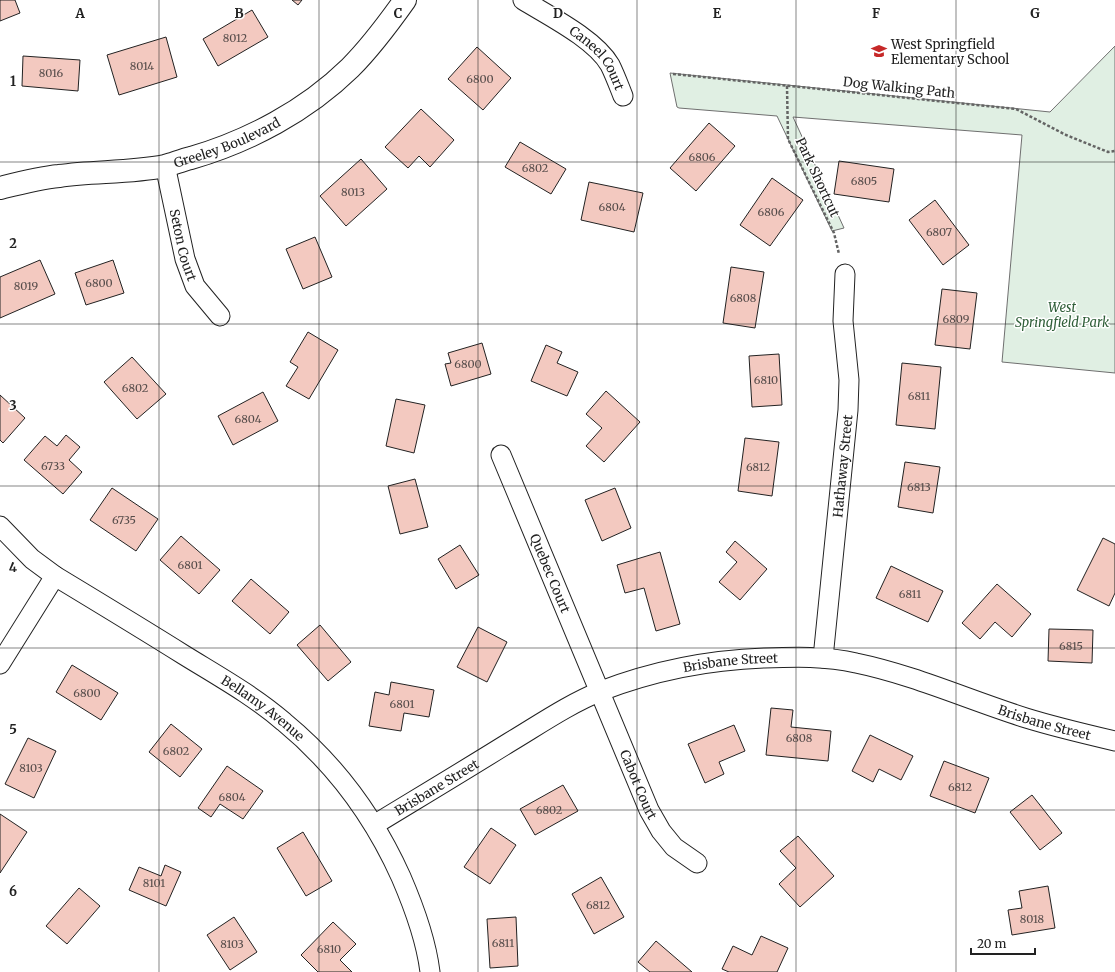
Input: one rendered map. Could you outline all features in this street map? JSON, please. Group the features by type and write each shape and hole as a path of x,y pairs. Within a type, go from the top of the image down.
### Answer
{"street":[{"name":"Greeley Boulevard","path":"0,188 39,178 61,175 128,171 165,165 219,150 236,143 277,122 318,95 349,68 379,35 405,0"},
{"name":"Caneel Court","path":"523,0 576,33 597,49 610,64 623,96"},
{"name":"Seton Court","path":"165,165 185,258 195,286 220,316"},
{"name":"Hathaway Street","path":"823,658 848,410 849,380 843,320 845,274"},
{"name":"Quebec Court","path":"502,455 600,692"},
{"name":"Bellamy Avenue","path":"0,526 32,559 55,576 252,698 284,721 315,749 351,792 374,825 394,862 410,898 421,930 430,972"},
{"path":"0,664 55,576"},
{"name":"Brisbane Street","path":"374,825 561,711 600,692 647,676 706,663 735,659 796,657 823,658 854,662 894,672 1028,718 1115,741"},
{"name":"Cabot Court","path":"600,692 649,810 661,831 674,847 697,863"}],"path":[{"name":"Dog Walking Path","path":"673,74 1016,109 1066,135 1108,152 1115,151"},
{"name":"Park Shortcut","path":"787,86 788,139 834,233 845,274"}],"green space":[{"name":"West Springfield Park","path":"1115,46 1115,373 1002,362 1022,135 793,117 844,228 832,231 777,116 679,108 677,107 670,73 1050,112"}],"building":[{"path":"0,0 15,0 20,13 0,21"},
{"path":"292,0 302,0 298,5"},
{"path":"252,10 268,37 218,66 203,39"},
{"path":"166,37 177,77 119,95 107,55"},
{"path":"477,47 511,78 483,110 448,79"},
{"path":"23,56 80,60 78,91 22,86"},
{"path":"421,109 454,140 430,167 419,156 408,168 385,147"},
{"path":"709,123 735,146 696,191 670,168"},
{"path":"520,142 566,169 551,194 505,167"},
{"path":"361,159 387,189 346,226 320,196"},
{"path":"839,161 894,169 889,202 834,194"},
{"path":"772,178 803,200 770,246 740,225"},
{"path":"589,182 643,193 634,232 581,220"},
{"path":"935,200 969,245 943,265 909,220"},
{"path":"315,237 332,277 303,289 286,249"},
{"path":"40,260 55,294 0,318 0,277"},
{"path":"113,260 124,293 86,305 75,273"},
{"path":"731,267 764,272 755,328 723,323"},
{"path":"942,289 977,293 970,349 935,345"},
{"path":"308,332 338,350 309,399 286,386 298,367 290,362"},
{"path":"482,343 491,374 451,386 445,364 451,363 448,353"},
{"path":"546,345 562,352 557,363 578,372 567,396 531,381"},
{"path":"779,354 782,405 752,407 749,356"},
{"path":"132,357 166,394 137,419 104,382"},
{"path":"902,363 941,367 935,429 896,425"},
{"path":"606,391 640,422 604,462 586,446 602,428 586,414"},
{"path":"263,392 278,421 233,445 218,416"},
{"path":"0,395 25,418 3,443 0,440"},
{"path":"396,399 425,405 414,453 386,446"},
{"path":"66,435 80,447 69,460 82,472 63,494 24,460 45,436 57,446"},
{"path":"745,438 779,442 772,496 738,491"},
{"path":"905,462 940,467 933,513 898,507"},
{"path":"415,479 428,527 400,534 388,486"},
{"path":"112,488 158,519 136,551 90,520"},
{"path":"615,488 631,528 602,541 585,500"},
{"path":"181,536 220,570 199,594 160,560"},
{"path":"1103,538 1115,544 1115,593 1109,606 1077,590"},
{"path":"735,541 767,569 740,600 719,582 737,562 726,552"},
{"path":"460,545 479,575 456,589 438,559"},
{"path":"660,552 680,624 656,631 644,588 625,593 617,565"},
{"path":"891,566 943,591 928,622 876,598"},
{"path":"251,579 289,612 270,634 232,601"},
{"path":"997,584 1031,614 1012,637 995,622 980,639 962,623"},
{"path":"320,625 351,662 328,681 297,645"},
{"path":"478,627 507,642 487,682 457,667"},
{"path":"1049,629 1093,630 1092,663 1048,661"},
{"path":"72,665 118,693 101,720 56,692"},
{"path":"391,682 434,690 429,717 404,713 401,731 369,726 375,692 389,695"},
{"path":"771,708 793,710 791,727 831,731 828,761 766,755"},
{"path":"171,724 202,749 180,777 149,752"},
{"path":"734,725 745,751 719,762 724,774 705,783 688,744"},
{"path":"870,735 913,756 901,780 879,769 873,782 852,771"},
{"path":"28,738 56,751 34,798 5,784"},
{"path":"944,761 989,778 975,813 930,796"},
{"path":"227,766 263,791 243,819 220,804 211,817 198,808"},
{"path":"563,785 578,811 535,835 520,809"},
{"path":"1032,795 1062,833 1040,850 1010,812"},
{"path":"0,814 27,832 0,873"},
{"path":"491,828 516,845 490,884 464,867"},
{"path":"303,832 332,881 306,896 277,848"},
{"path":"798,836 834,876 800,907 779,884 796,868 780,851"},
{"path":"165,865 181,872 166,906 129,890 139,867 161,876"},
{"path":"601,877 624,917 594,934 572,894"},
{"path":"1048,886 1055,928 1012,935 1008,910 1022,908 1019,891"},
{"path":"79,888 100,906 67,944 46,926"},
{"path":"234,917 257,952 230,970 207,935"},
{"path":"516,917 518,966 490,968 487,919"},
{"path":"333,922 356,944 340,960 352,972 318,972 301,955"},
{"path":"761,936 788,948 777,972 729,972 722,969 733,946 752,955"},
{"path":"656,941 692,972 650,972 638,962"}],"place":[{"name":"West Springfield Elementary School","path":"879,51"}]}
